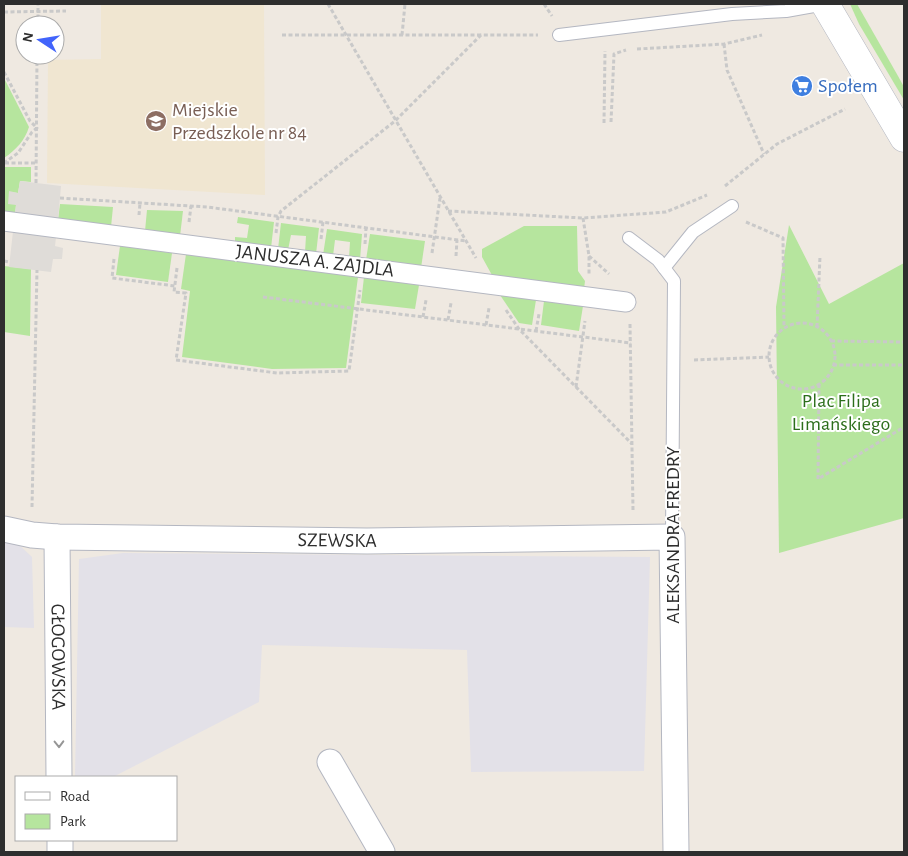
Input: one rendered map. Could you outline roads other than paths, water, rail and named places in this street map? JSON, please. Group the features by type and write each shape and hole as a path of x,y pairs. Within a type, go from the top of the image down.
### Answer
{"street":[{"path":"825,4 904,138"},
{"name":"JANUSZA A. ZAJDLA","path":"4,221 626,302"},
{"name":"SZEWSKA","path":"4,529 32,535 57,537 366,541 672,537"},
{"name":"GŁOGOWSKA","path":"57,537 60,776"},
{"name":"ALEKSANDRA FREDRY","path":"672,537 676,852"},
{"path":"330,762 382,852"}],"lane":[{"path":"559,35 729,9 786,11 825,4"},
{"path":"664,268 693,232 732,206"},
{"name":"ALEKSANDRA FREDRY","path":"629,238 658,260 674,281 672,537"}],"place":[{"name":"Społem","path":"802,86"},
{"name":"Miejskie Przedszkole nr 84","path":"156,121"}],"park label":[{"name":"Plac Filipa Limańskiego","path":"841,412"}]}
